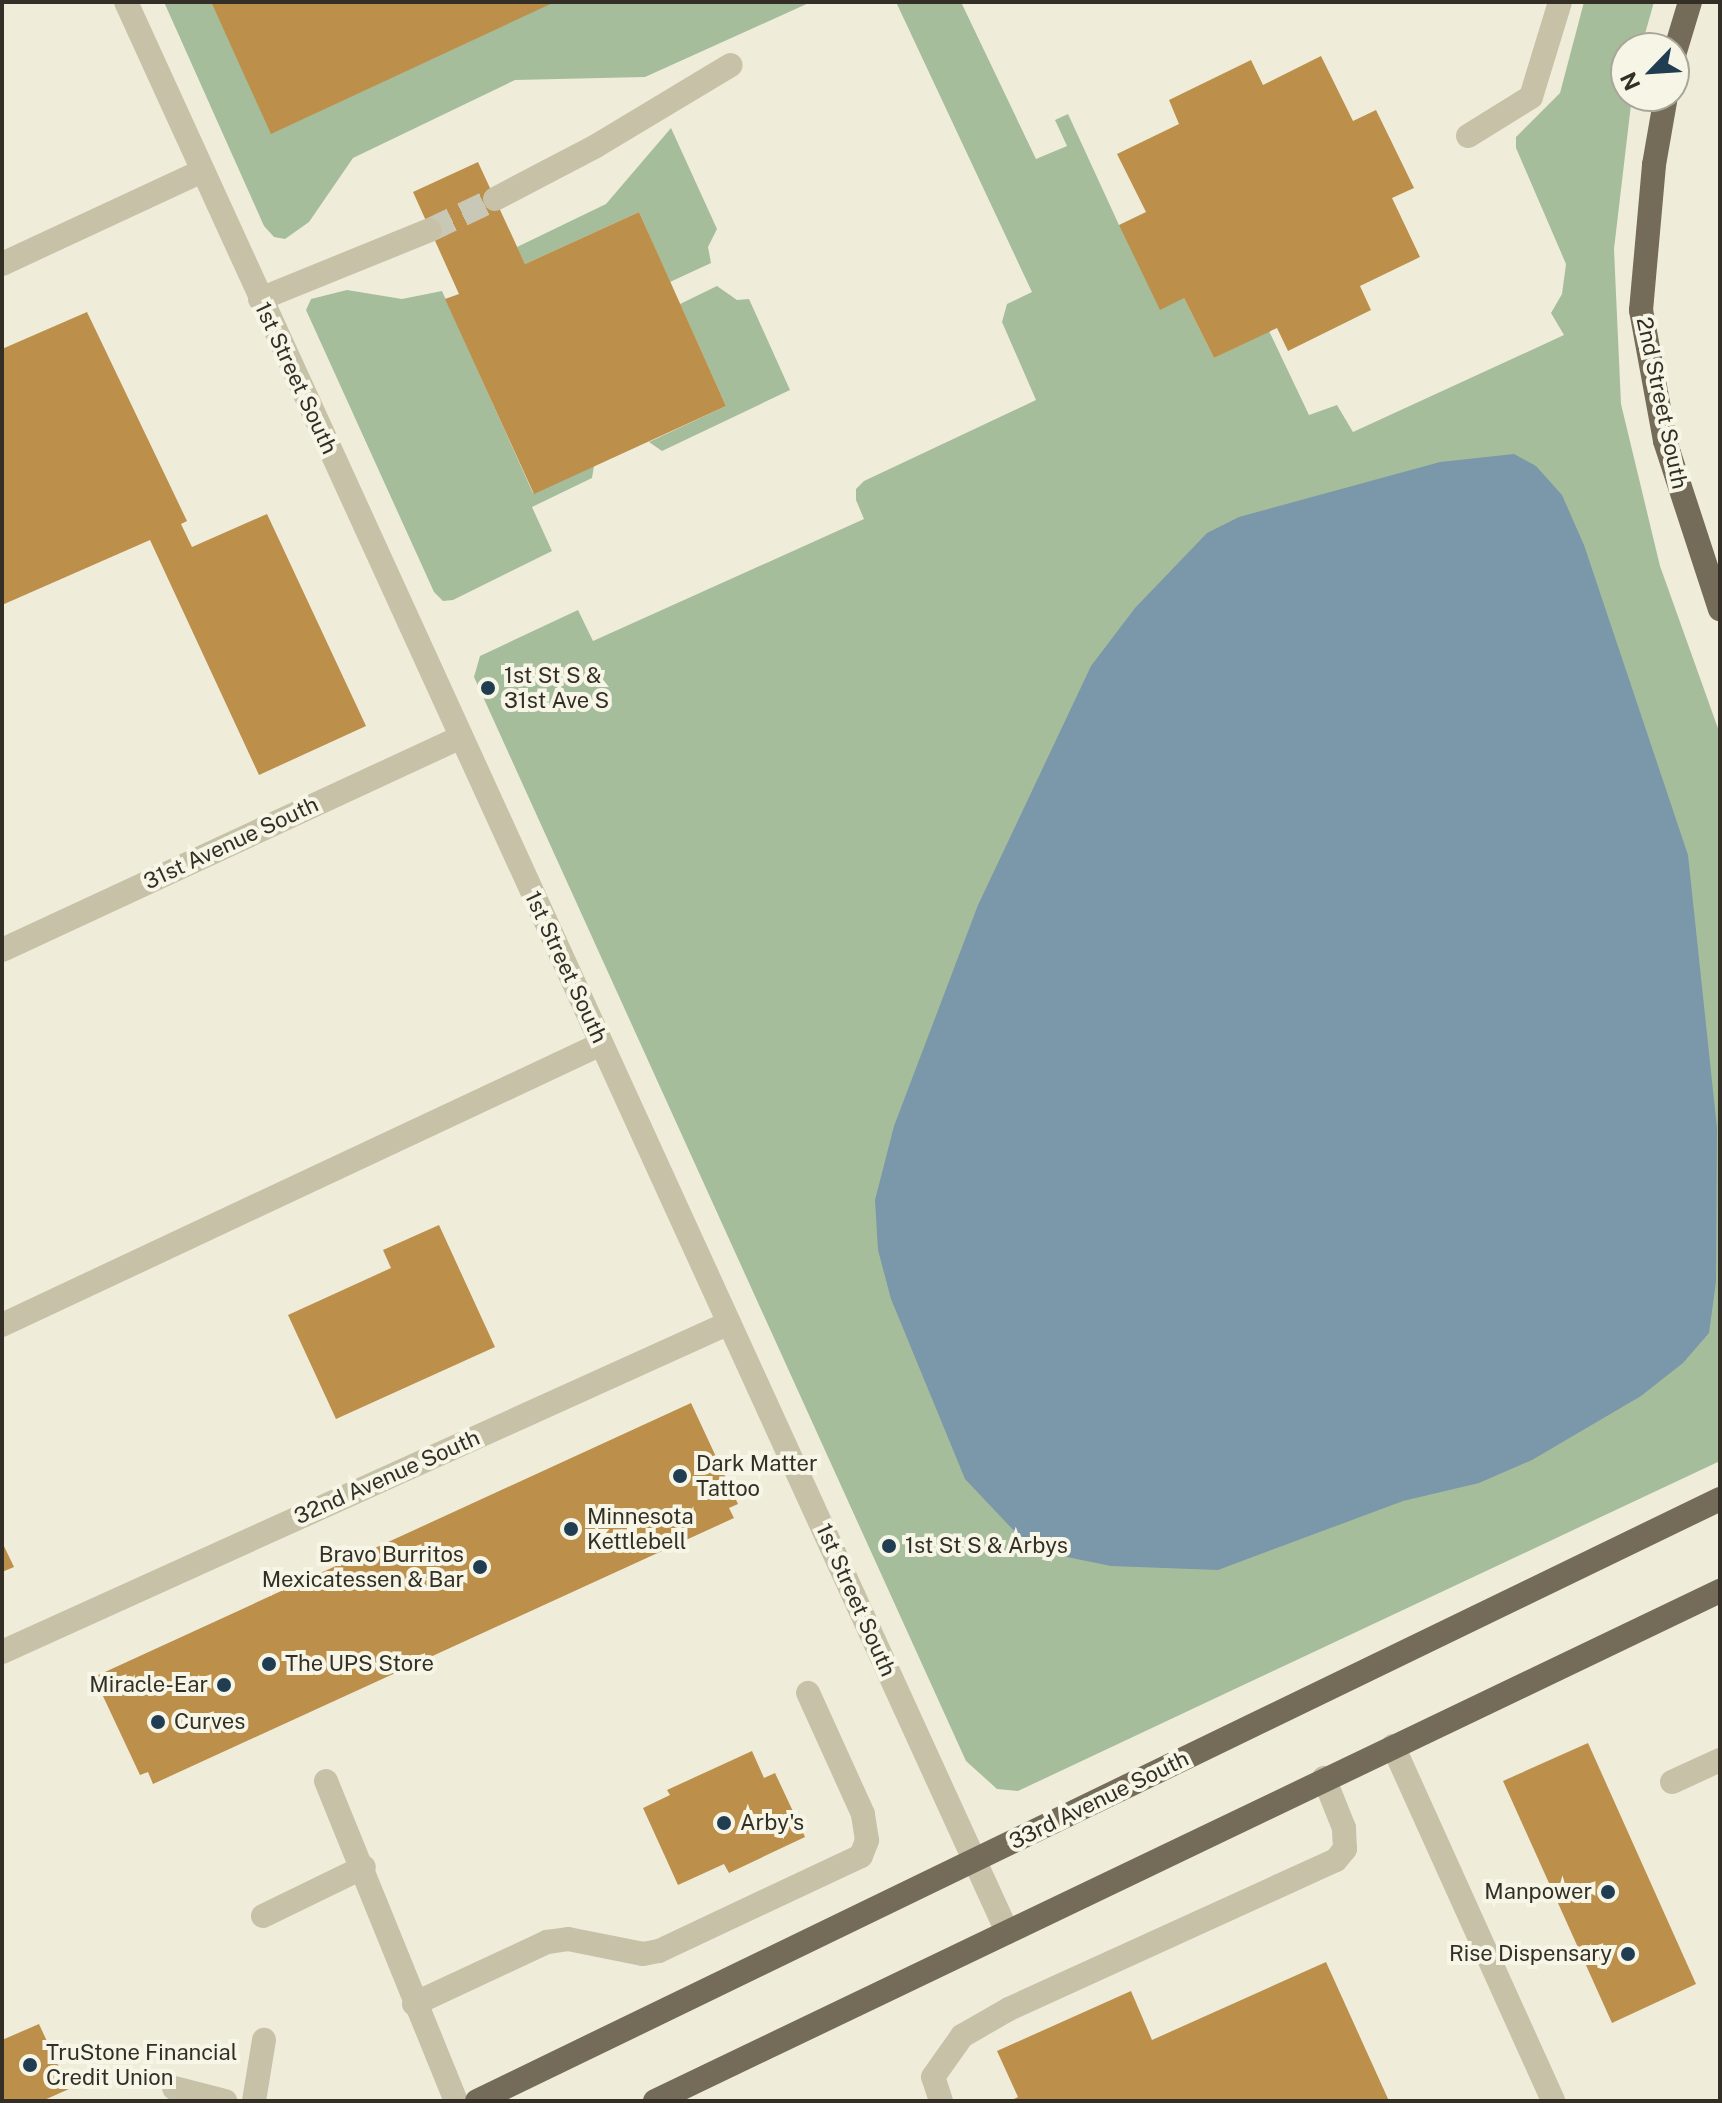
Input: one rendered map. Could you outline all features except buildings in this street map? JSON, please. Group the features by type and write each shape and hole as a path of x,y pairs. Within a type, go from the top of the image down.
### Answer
{"main road":[{"path":"1681,32 1690,2"},
{"name":"2nd Street South","path":"1663,112 1654,165 1641,310 1665,441 1720,609"},
{"name":"33rd Avenue South","path":"477,2101 1720,1499"},
{"path":"655,2101 1324,1778 1718,1598"}],"street":[{"name":"1st Street South","path":"126,2 1007,1932"},
{"path":"1468,136 1531,97 1560,2"},
{"path":"495,199 596,146 731,65"},
{"path":"2,264 202,171"},
{"path":"260,299 430,230"},
{"name":"31st Avenue South","path":"2,950 461,737"},
{"path":"2,1325 601,1044"},
{"name":"32nd Avenue South","path":"2,1652 729,1323"},
{"path":"414,2004 547,1942 568,1939 643,1954 659,1951 861,1856 867,1840 863,1814 808,1693"},
{"path":"1393,1746 1553,2101"},
{"path":"1672,1782 1720,1760"},
{"path":"941,2101 933,2077 962,2036 1009,2009 1336,1860 1345,1849 1344,1828 1324,1778"},
{"path":"326,1781 364,1867 414,2004 456,2101"},
{"path":"263,1916 364,1867"},
{"path":"254,2101 264,2040"},
{"path":"174,2088 225,2101"}],"green space":[{"path":"164,2 211,2 272,133 554,2 811,2 645,77 515,80 353,158 309,222 285,239 274,237 264,226"},
{"path":"896,2 961,2 1036,159 1067,146 1055,120 1068,114 1119,225 1184,298 1214,358 1269,331 1309,415 1337,405 1353,432 1564,335 1551,313 1562,294 1566,264 1516,148 1516,137 1560,93 1584,2 1654,2 1646,32 1610,32 1610,112 1630,112 1614,249 1621,404 1660,566 1720,734 1720,1461 1018,1791 997,1789 966,1761 474,677 480,656 578,610 593,641 864,519 856,500 856,489 864,481 1036,400 1002,322 1007,304 1032,292"},
{"path":"671,128 717,229 708,247 711,263 670,282 639,212 525,264 517,247 606,204"},
{"path":"717,286 737,300 749,299 790,390 662,451 649,442 726,406 680,304"},
{"path":"347,290 402,299 442,291 533,493 594,466 592,478 532,507 552,551 453,600 443,601 434,592 306,310 311,299"}],"water":[{"path":"1514,454 1536,466 1562,495 1584,545 1688,855 1717,1128 1716,1282 1709,1333 1683,1363 1641,1396 1532,1460 1479,1483 1403,1501 1218,1570 1111,1566 1062,1556 1018,1535 965,1479 891,1299 878,1250 875,1200 894,1126 978,905 1091,666 1135,608 1207,533 1239,517 1440,462"}],"tunnel":[{"path":"430,230 495,199"}],"place":[{"name":"1st St S & 31st Ave S","path":"488,688"},
{"name":"Dark Matter Tattoo","path":"680,1476"},
{"name":"Minnesota Kettlebell","path":"571,1529"},
{"name":"1st St S & Arbys","path":"889,1546"},
{"name":"Bravo Burritos Mexicatessen & Bar","path":"480,1567"},
{"name":"The UPS Store","path":"269,1664"},
{"name":"Miracle-Ear","path":"224,1685"},
{"name":"Curves","path":"158,1722"},
{"name":"Arby's","path":"724,1823"},
{"name":"Manpower","path":"1608,1892"},
{"name":"Rise Dispensary","path":"1628,1954"},
{"name":"TruStone Financial Credit Union","path":"30,2065"}]}
